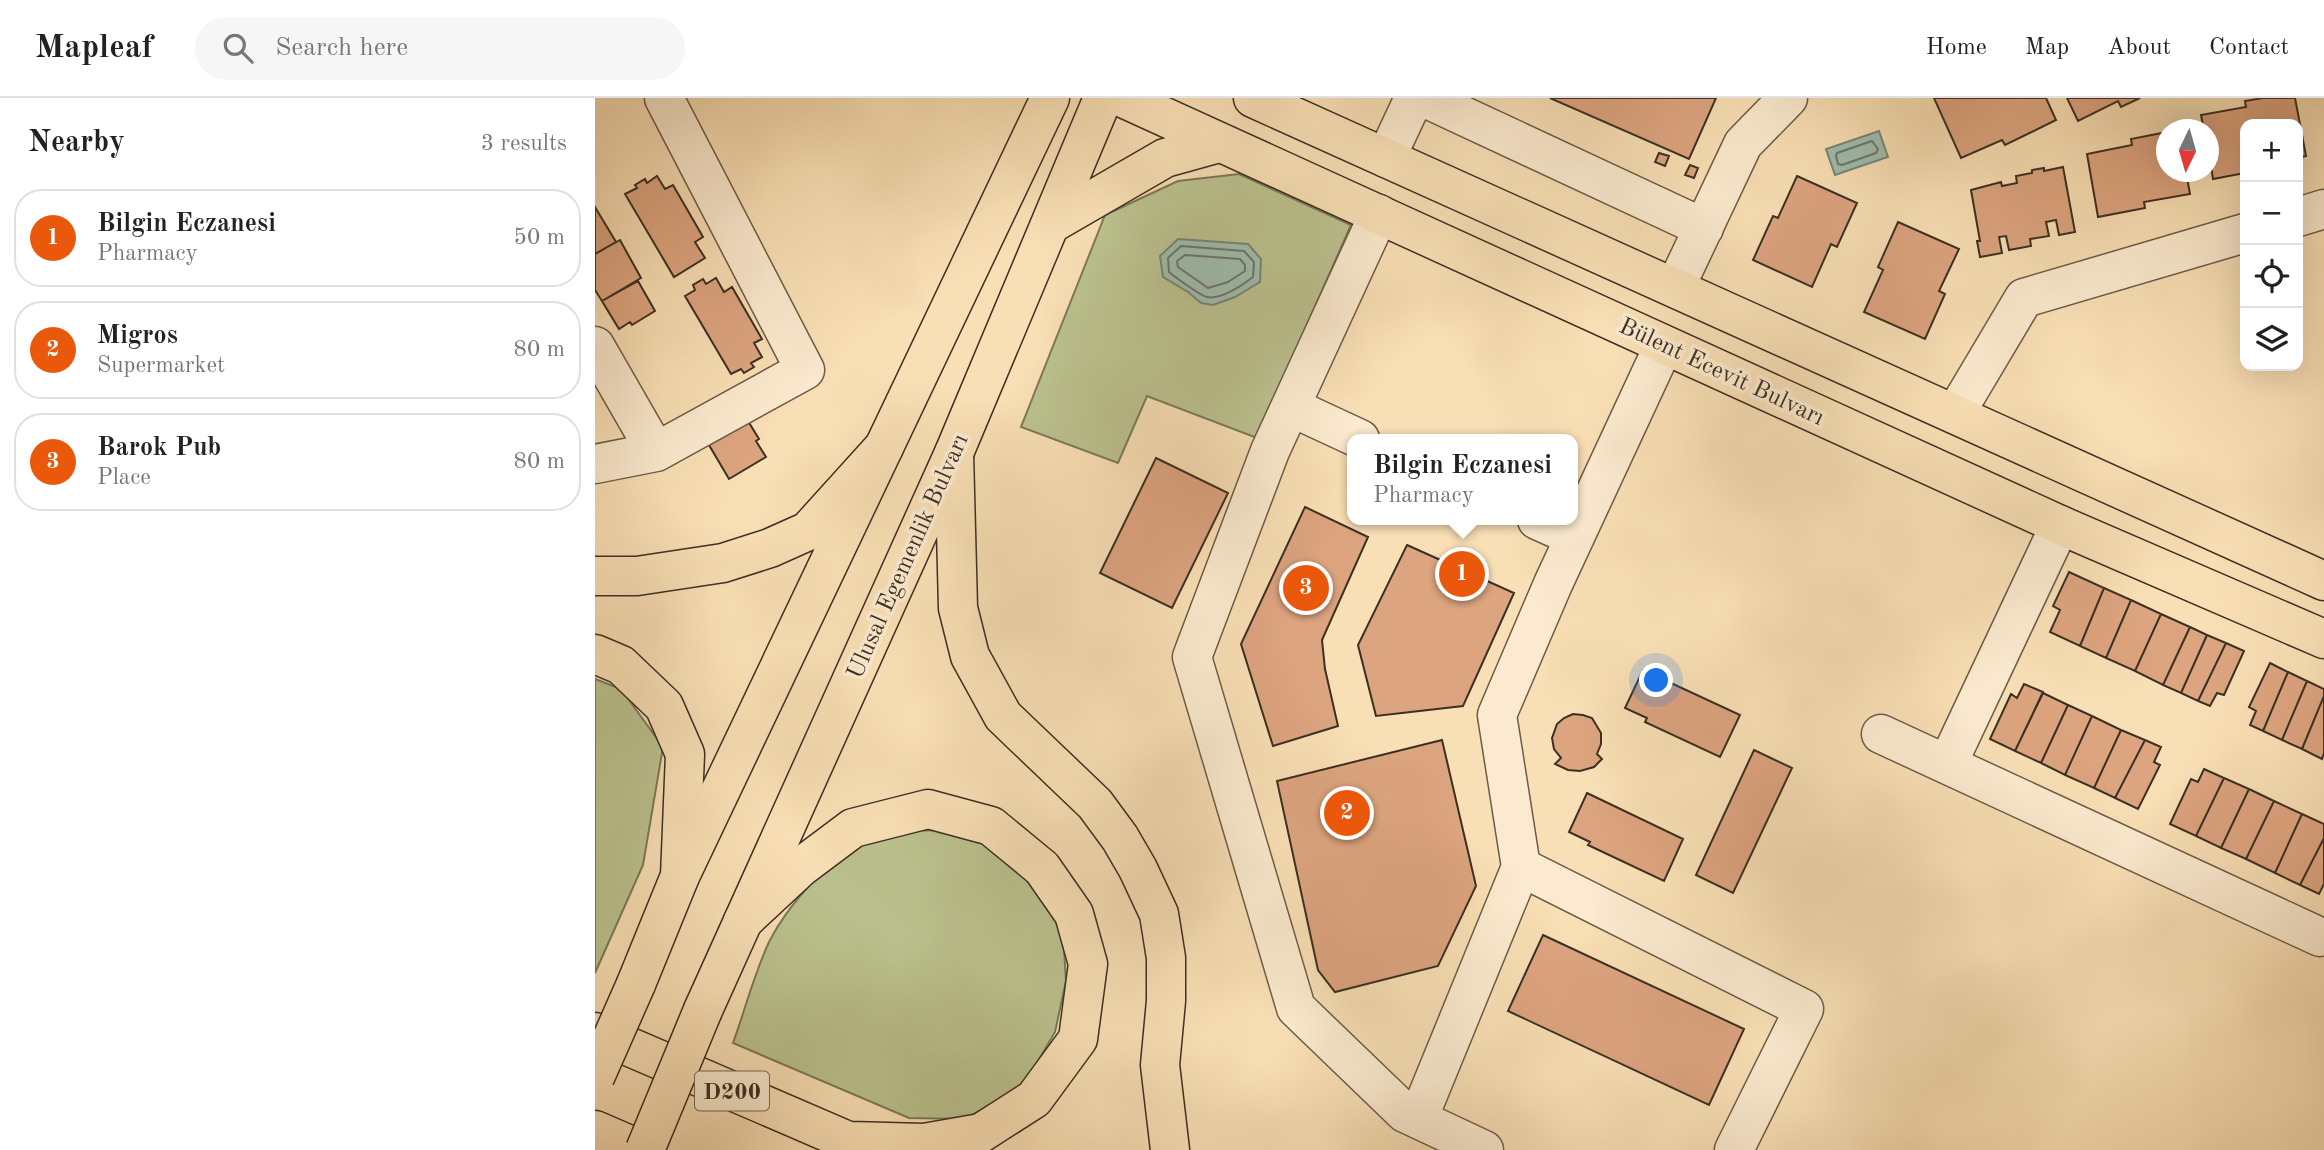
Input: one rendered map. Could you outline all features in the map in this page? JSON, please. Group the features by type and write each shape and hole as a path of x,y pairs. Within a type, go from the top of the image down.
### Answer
{"main road":[{"path":"595,1077 680,876 1050,98"},
{"name":"Ulusal Egemenlik Bulvarı","path":"643,1150 703,1010 954,453 1103,98"},
{"name":"Bülent Ecevit Bulvarı","path":"1123,98 2060,525 2324,639"},
{"path":"1263,101 2324,581"},
{"path":"1051,224 1165,158 1219,143"},
{"path":"595,576 637,576 723,563 771,548 808,531 884,447"},
{"path":"954,453 958,608 970,656 1003,716 1095,804 1120,838 1159,914 1166,958 1166,1001 1160,1065 1170,1150"},
{"path":"595,654 621,665 664,706 685,754 680,876"},
{"path":"743,921 801,867 853,828 928,809 991,826 1042,868 1074,914 1088,964 1078,1039 1034,1099 981,1133 924,1143 860,1146"},
{"name":"D200","path":"595,1032 860,1146"},
{"path":"595,1130 643,1150"}],"street":[{"path":"595,464 656,453 805,370 664,98"},
{"path":"1386,158 1414,98"},
{"path":"1425,98 1704,228"},
{"path":"1675,288 1743,144 1788,98"},
{"path":"2303,215 2324,209"},
{"path":"1379,214 1270,451 1192,657 1296,1009 1405,1113 1485,1150"},
{"path":"1955,414 2024,298 2240,234"},
{"path":"1418,1119 1521,867 1497,715 1575,537 1664,345"},
{"path":"595,346 656,453"},
{"path":"1291,408 1349,434"},
{"path":"1548,525 1575,537"},
{"path":"1948,764 2060,525"},
{"path":"1881,734 2320,937"},
{"path":"1521,867 1804,1009 1734,1150"}],"green space":[{"path":"1239,174 1351,225 1257,438 1147,396 1118,463 1021,427 1105,215 1178,181"},
{"path":"595,679 621,689 663,747 643,865 595,973"},
{"path":"936,830 984,841 1029,875 1063,933 1066,981 1055,1032 1023,1087 965,1119 909,1118 733,1043 769,942 790,910 819,876 836,860 871,838 894,832"}],"water":[{"path":"1879,131 1888,157 1835,175 1826,149"},
{"path":"1178,239 1248,244 1261,259 1260,282 1235,297 1213,305 1201,303 1163,277 1160,256"}],"building":[{"path":"1550,98 1716,98 1689,159"},
{"path":"1934,98 2046,98 2056,120 2005,145 2002,140 1961,158"},
{"path":"2067,98 2140,98 2121,107 2118,101 2078,121"},
{"path":"2295,98 2299,119 2240,119 2240,174 2219,178 2219,119 2202,119 2201,115 2246,107 2245,101"},
{"path":"2156,134 2156,182 2188,182 2190,194 2144,202 2145,208 2098,217 2087,154 2132,145 2131,139"},
{"path":"1659,153 1669,156 1665,166 1655,162"},
{"path":"1690,165 1698,168 1694,178 1685,175"},
{"path":"2063,167 2075,232 2059,235 2056,220 2046,222 2049,236 2030,239 2031,246 2009,250 2006,236 1999,237 2002,253 1980,257 1977,241 1980,241 1971,190 2001,182 2002,186 2017,183 2016,176 2032,173 2032,170 2044,168 2044,171"},
{"path":"657,176 665,189 673,185 703,237 695,242 705,258 674,277 625,194 637,188 635,185 645,179 647,183"},
{"path":"1797,176 1857,203 1837,247 1831,244 1812,287 1753,260 1773,216 1778,218"},
{"path":"595,207 616,242 595,254"},
{"path":"1898,222 1959,249 1939,291 1945,294 1925,339 1864,312 1883,270 1878,267"},
{"path":"620,240 641,278 602,301 595,290 595,254"},
{"path":"716,278 724,292 732,287 762,339 754,343 762,357 751,363 754,367 744,373 741,369 731,374 685,296 695,290 693,285 703,279 706,284"},
{"path":"638,281 655,311 632,325 630,322 619,329 602,301"},
{"path":"748,421 766,457 729,479 709,445"},
{"path":"1156,458 1228,493 1172,608 1100,573"},
{"path":"1305,507 1368,537 1322,640 1325,669 1338,726 1273,746 1241,644"},
{"path":"1407,545 1514,593 1463,706 1376,716 1358,645"},
{"path":"2069,572 2104,588 2080,646 2050,632 2060,610 2053,606"},
{"path":"2104,588 2131,600 2106,658 2080,646"},
{"path":"2131,600 2161,614 2135,671 2106,658"},
{"path":"2161,614 2190,627 2163,685 2135,671"},
{"path":"2190,627 2207,635 2181,693 2163,685"},
{"path":"2207,635 2226,643 2198,701 2181,693"},
{"path":"2226,643 2244,651 2224,695 2217,693 2210,706 2198,701"},
{"path":"2270,663 2288,672 2263,731 2250,725 2256,711 2249,707"},
{"path":"1643,670 1740,715 1720,757 1645,722 1647,718 1625,708"},
{"path":"2288,672 2307,681 2282,740 2263,731"},
{"path":"2307,681 2324,689 2324,696 2302,749 2282,740"},
{"path":"2024,684 2043,692 2015,751 1990,739 2011,694 2017,698"},
{"path":"2043,693 2068,705 2041,763 2015,751"},
{"path":"2324,696 2324,753 2322,759 2302,749"},
{"path":"2068,705 2092,716 2065,775 2041,763"},
{"path":"1573,714 1592,718 1601,733 1597,754 1602,759 1594,767 1580,771 1568,770 1555,764 1561,758 1554,749 1552,738 1557,724"},
{"path":"2092,716 2121,730 2094,788 2065,775"},
{"path":"2121,730 2145,740 2115,798 2094,788"},
{"path":"1442,740 1476,886 1438,966 1335,992 1318,970 1277,781"},
{"path":"2145,740 2161,747 2154,762 2160,765 2138,809 2115,798"},
{"path":"1754,750 1792,768 1733,893 1696,875"},
{"path":"2204,769 2224,778 2196,836 2170,824 2191,779 2198,782"},
{"path":"2224,778 2249,789 2221,848 2196,836"},
{"path":"2249,789 2274,801 2246,859 2221,848"},
{"path":"1587,793 1683,839 1664,881 1588,845 1590,842 1569,832"},
{"path":"2274,801 2302,814 2275,873 2246,859"},
{"path":"2302,814 2324,824 2324,838 2300,885 2275,873"},
{"path":"2324,838 2324,884 2319,894 2300,885"},
{"path":"1543,935 1744,1029 1709,1105 1508,1011"}],"place":[{"name":"Bilgin Eczanesi","path":"1462,574"},
{"name":"Barok Pub","path":"1306,588"},
{"name":"Migros","path":"1347,813"}]}
